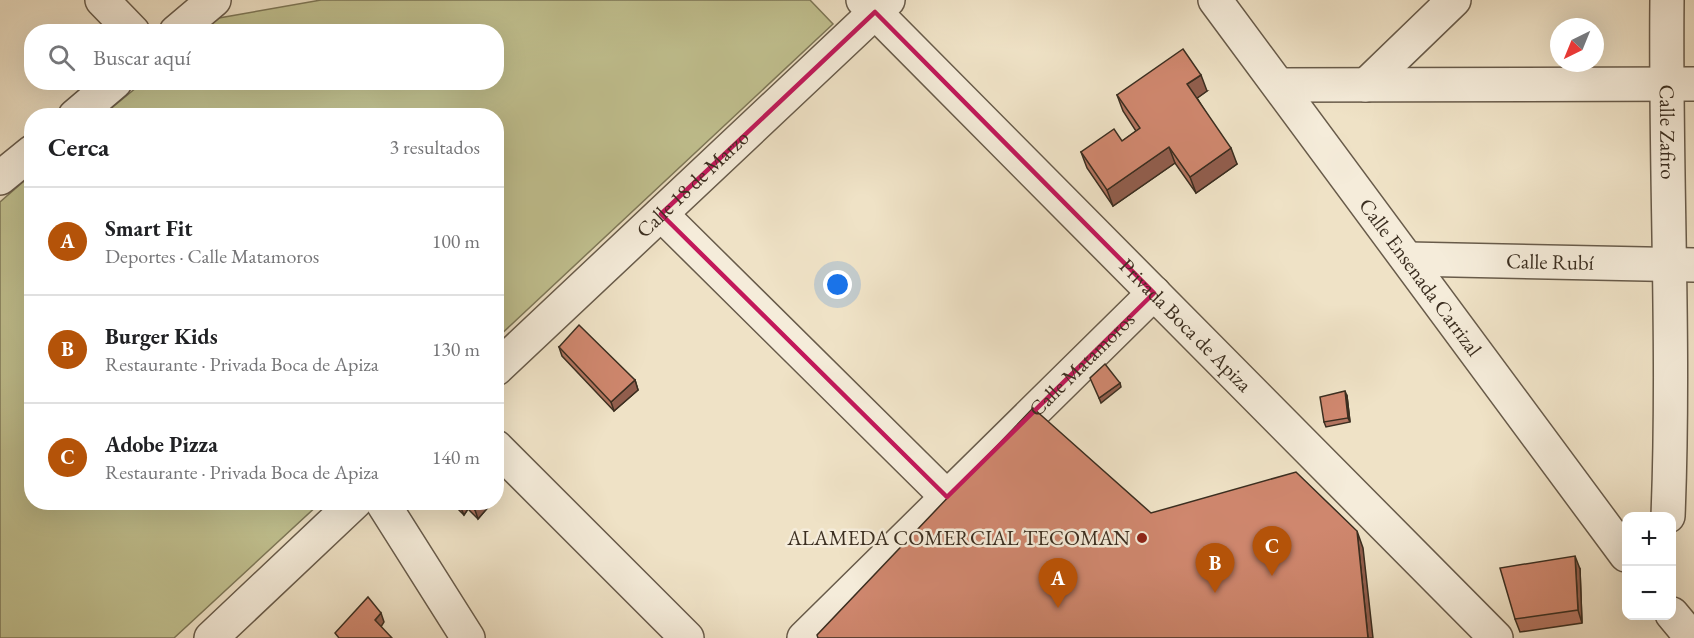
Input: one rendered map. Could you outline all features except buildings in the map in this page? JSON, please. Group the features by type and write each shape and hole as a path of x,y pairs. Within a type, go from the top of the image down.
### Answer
{"street":[{"path":"102,0 125,24"},
{"path":"185,24 213,0"},
{"name":"Calle Ensenada Carrizal","path":"1215,0 1622,550"},
{"path":"1366,85 1454,0"},
{"name":"Calle Zafiro","path":"1667,0 1680,84 1682,265 1682,459 1669,512"},
{"name":"Calle 18 de Marzo","path":"504,361 661,214 876,4"},
{"name":"Privada Boca de Apiza","path":"876,4 1154,293 1496,638"},
{"path":"1279,85 1680,84"},
{"path":"84,108 105,90"},
{"path":"0,178 24,158"},
{"path":"661,214 947,497"},
{"name":"Calle Rubí","path":"1408,259 1682,265"},
{"name":"Calle Matamoros","path":"804,638 1154,293"},
{"path":"504,455 687,638"},
{"path":"211,638 347,510"},
{"path":"387,510 468,638"},
{"path":"1676,620 1692,638"}],"highlighted area":[{"path":"875,12 1154,293 947,497 661,214"}],"green space":[{"path":"321,0 810,0 833,24 504,331 504,108 112,108 133,90 504,90 504,24 212,24 219,18"},
{"path":"24,181 24,510 312,510 174,638 0,638 0,202"}],"place":[{"name":"ALAMEDA COMERCIAL TECOMAN","path":"1142,538"},
{"name":"Adobe Pizza","path":"1272,576"},
{"name":"Burger Kids","path":"1215,593"},
{"name":"Smart Fit","path":"1058,608"}]}
